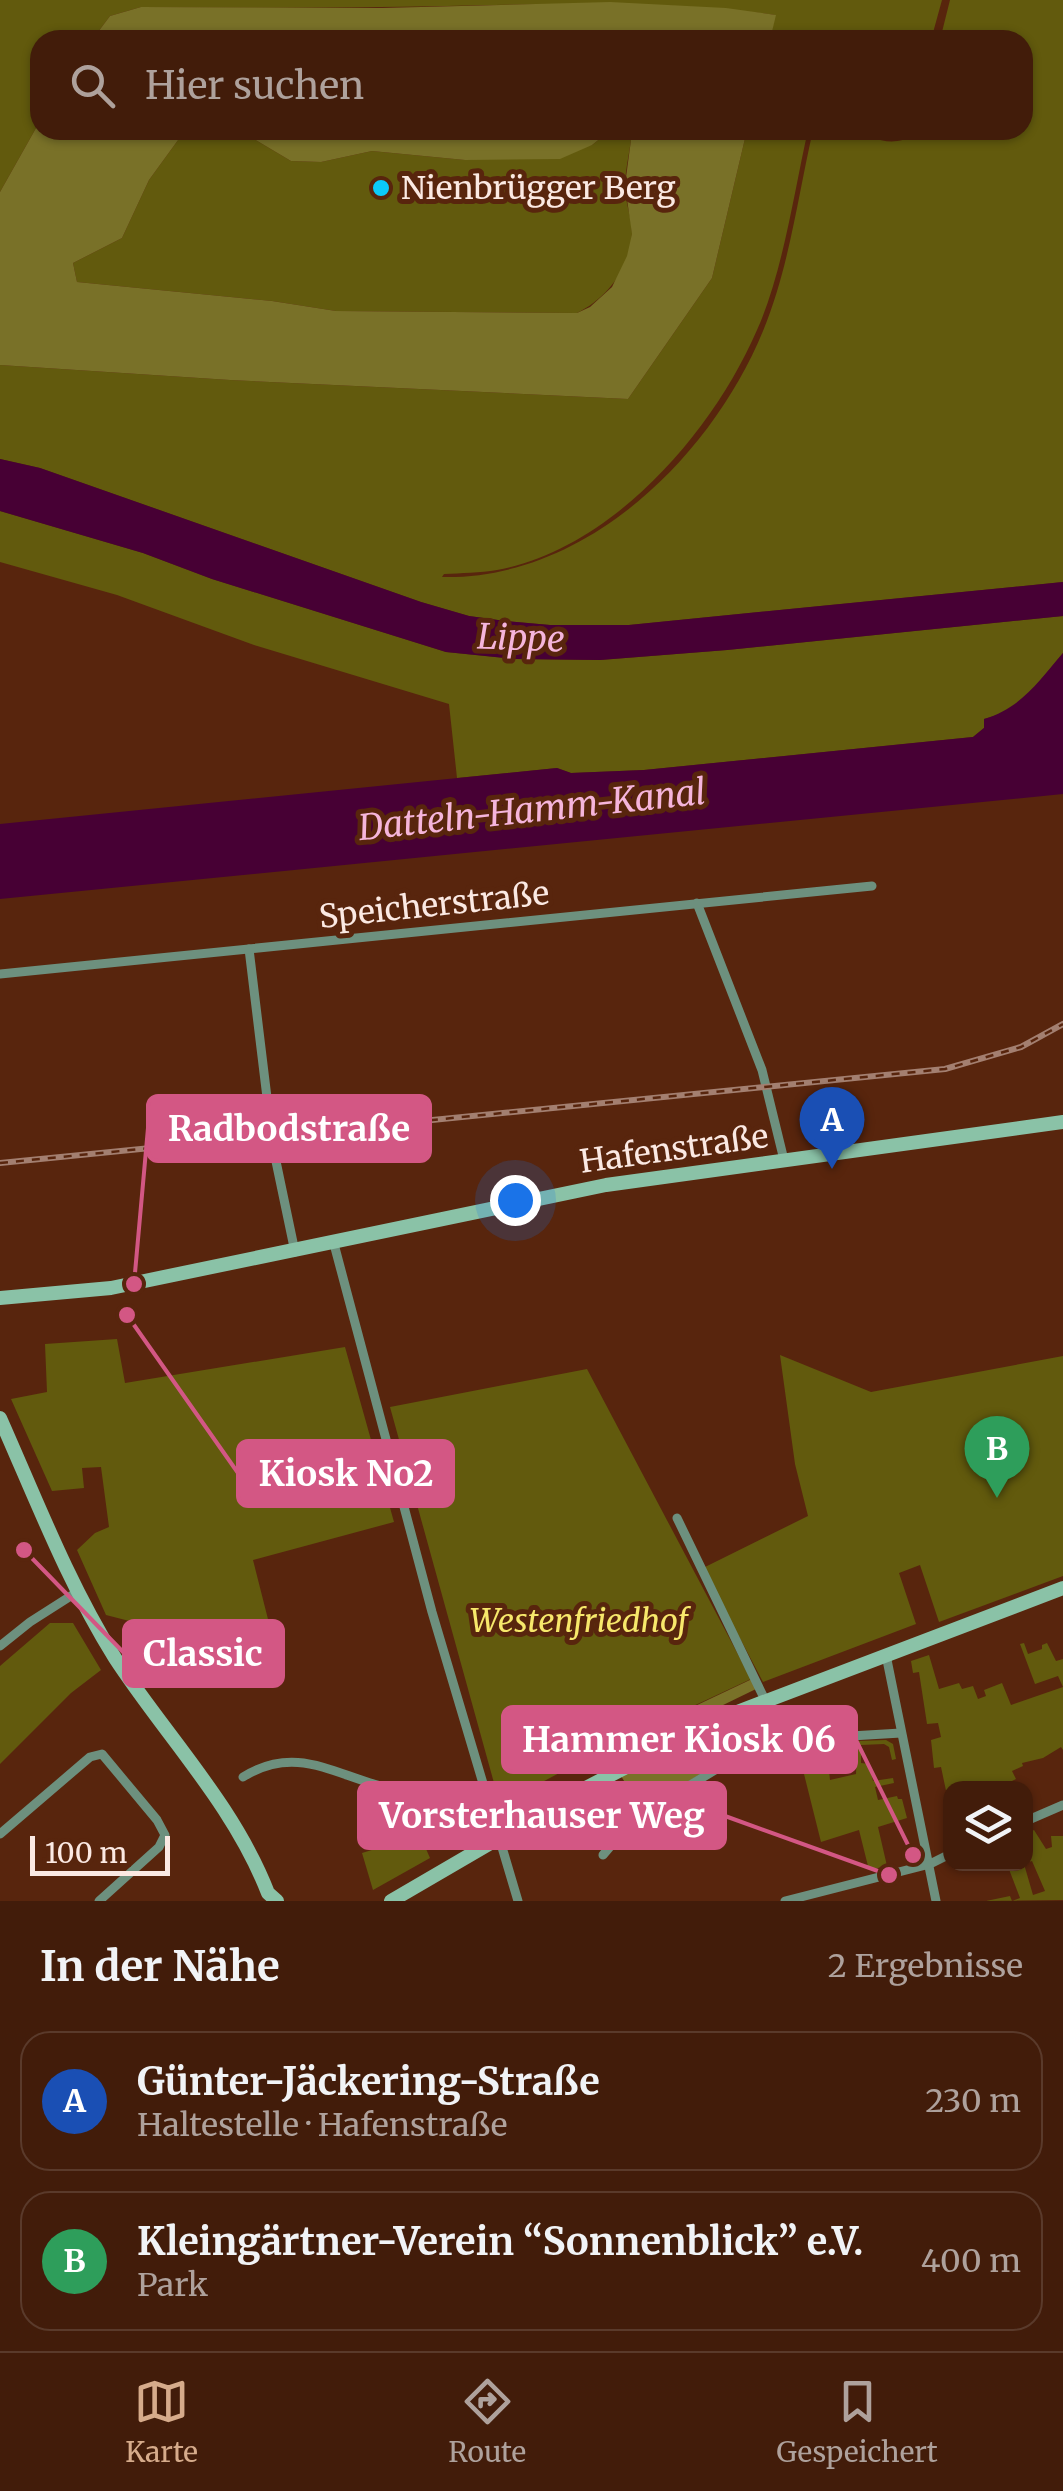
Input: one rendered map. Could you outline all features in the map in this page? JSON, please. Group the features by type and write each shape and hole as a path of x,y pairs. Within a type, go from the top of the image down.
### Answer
{"main road":[{"name":"Hafenstraße","path":"0,1298 111,1288 606,1185 1063,1122"},
{"path":"0,1418 77,1592 270,1898"},
{"path":"391,1901 636,1760 766,1700 1063,1588"}],"street":[{"name":"Speicherstraße","path":"0,974 872,886"},
{"path":"697,903 762,1070 784,1160"},
{"path":"249,949 273,1147 295,1252"},
{"path":"334,1244 426,1589 518,1901"},
{"path":"677,1518 766,1700"},
{"path":"0,1646 77,1592"},
{"path":"886,1654 936,1901"},
{"path":"603,1854 644,1814 753,1747 784,1740 901,1733"},
{"path":"0,1834 90,1756 102,1754 165,1835 159,1847 98,1901"},
{"path":"243,1777 266,1765 296,1761 402,1790 482,1785"},
{"path":"1033,1819 1063,1805"},
{"path":"786,1901 943,1858"}],"green space":[{"path":"0,0 942,0 934,30 772,30 775,15 652,5 141,7 110,16 100,30 30,30 30,139 0,192"},
{"path":"950,0 1063,0 1063,582 629,625 505,621 469,616 421,602 40,468 0,459 0,365 628,399 712,278 745,140 806,140 781,258 757,330 714,408 686,445 618,512 580,538 539,558 497,570 442,577 495,572 546,558 593,534 637,502 677,465 740,378 763,331 780,282 811,140 1033,140 1033,30 942,30"},
{"path":"178,140 256,140 291,161 321,162 372,151 465,160 592,145 598,140 631,140 625,187 631,246 622,270 607,290 577,313 336,311 77,282 73,263 122,238 149,180"},
{"path":"0,511 143,553 212,579 446,652 515,659 600,660 1063,616 1063,653 1027,697 1004,713 984,719 984,728 973,737 644,770 571,773 557,768 457,778 449,704 254,645 117,595 0,562"},
{"path":"117,1339 125,1383 345,1347 394,1522 253,1560 271,1631 181,1654 176,1633 106,1615 77,1550 95,1533 109,1527 101,1467 82,1468 84,1488 52,1491 11,1399 47,1392 45,1344"},
{"path":"780,1355 871,1392 1063,1356 1063,1576 939,1622 920,1565 899,1573 916,1624 763,1682 703,1568 808,1516 795,1464"},
{"name":"Westenfriedhof","path":"587,1369 751,1679 623,1739 503,1803 499,1801 390,1407"},
{"path":"50,1623 73,1623 101,1670 71,1693 0,1764 0,1666"},
{"path":"1024,1643 1028,1654 1047,1643 1056,1661 1063,1659 1063,1687 1058,1676 1035,1684 1020,1644"},
{"path":"929,1655 939,1689 959,1683 962,1689 973,1686 978,1699 986,1696 984,1690 1002,1683 1011,1705 1063,1687 1063,1750 1061,1747 1043,1758 1022,1763 1012,1771 1016,1779 1012,1781 944,1781 941,1767 934,1768 931,1740 941,1737 938,1723 927,1724 919,1672 913,1673 911,1661"},
{"path":"886,1740 893,1744 896,1759 892,1760 889,1747 884,1744 861,1745 861,1763 869,1764 873,1781 893,1778 894,1783 875,1787 878,1800 897,1796 902,1799 907,1818 878,1827 887,1866 869,1870 859,1830 821,1842 800,1758 810,1755 807,1746 797,1748 796,1744 826,1742 830,1780 856,1774 857,1741"},
{"path":"1034,1830 1046,1849 1052,1847 1051,1836 1063,1836 1063,1900 1013,1901 1020,1898 1010,1871 1026,1871 1033,1895 1045,1891 1033,1863"},
{"path":"420,1835 430,1858 373,1890 362,1853"},
{"path":"1010,1896 1012,1901 986,1901"}],"shaded area":[{"path":"610,2 726,8 776,15 772,30 100,30 110,16 141,7 382,8"},
{"path":"30,139 178,140 149,180 122,238 73,263 77,282 336,311 577,313 612,287 627,256 632,234 625,185 631,140 745,140 712,278 628,399 0,365 0,192"},
{"path":"256,140 598,140 560,159 465,160 372,151 321,162 291,161"},
{"path":"752,1679 756,1689 604,1763 598,1752"},
{"path":"764,1711 776,1737 744,1747 642,1810 621,1776"}],"water":[{"name":"Lippe","path":"0,459 40,468 469,616 550,625 629,625 1063,582 1063,616 600,660 515,659 446,652 212,579 143,553 0,511"},
{"name":"Datteln-Hamm-Kanal","path":"1063,653 1063,794 0,899 0,824 557,768 571,773 644,770 973,737 984,728 984,719 1019,701"}],"railway":[{"path":"0,1163 945,1069 1021,1047 1063,1024"}],"place":[{"name":"Nienbrügger Berg","path":"381,188"},
{"name":"Günter-Jäckering-Straße","path":"832,1169"},
{"name":"Radbodstraße","path":"134,1284"},
{"name":"Kiosk No2","path":"127,1315"},
{"name":"Kleingärtner-Verein “Sonnenblick” e.V.","path":"997,1498"},
{"name":"Classic","path":"24,1550"},
{"name":"Hammer Kiosk 06","path":"913,1855"},
{"name":"Vorsterhauser Weg","path":"889,1875"}]}
